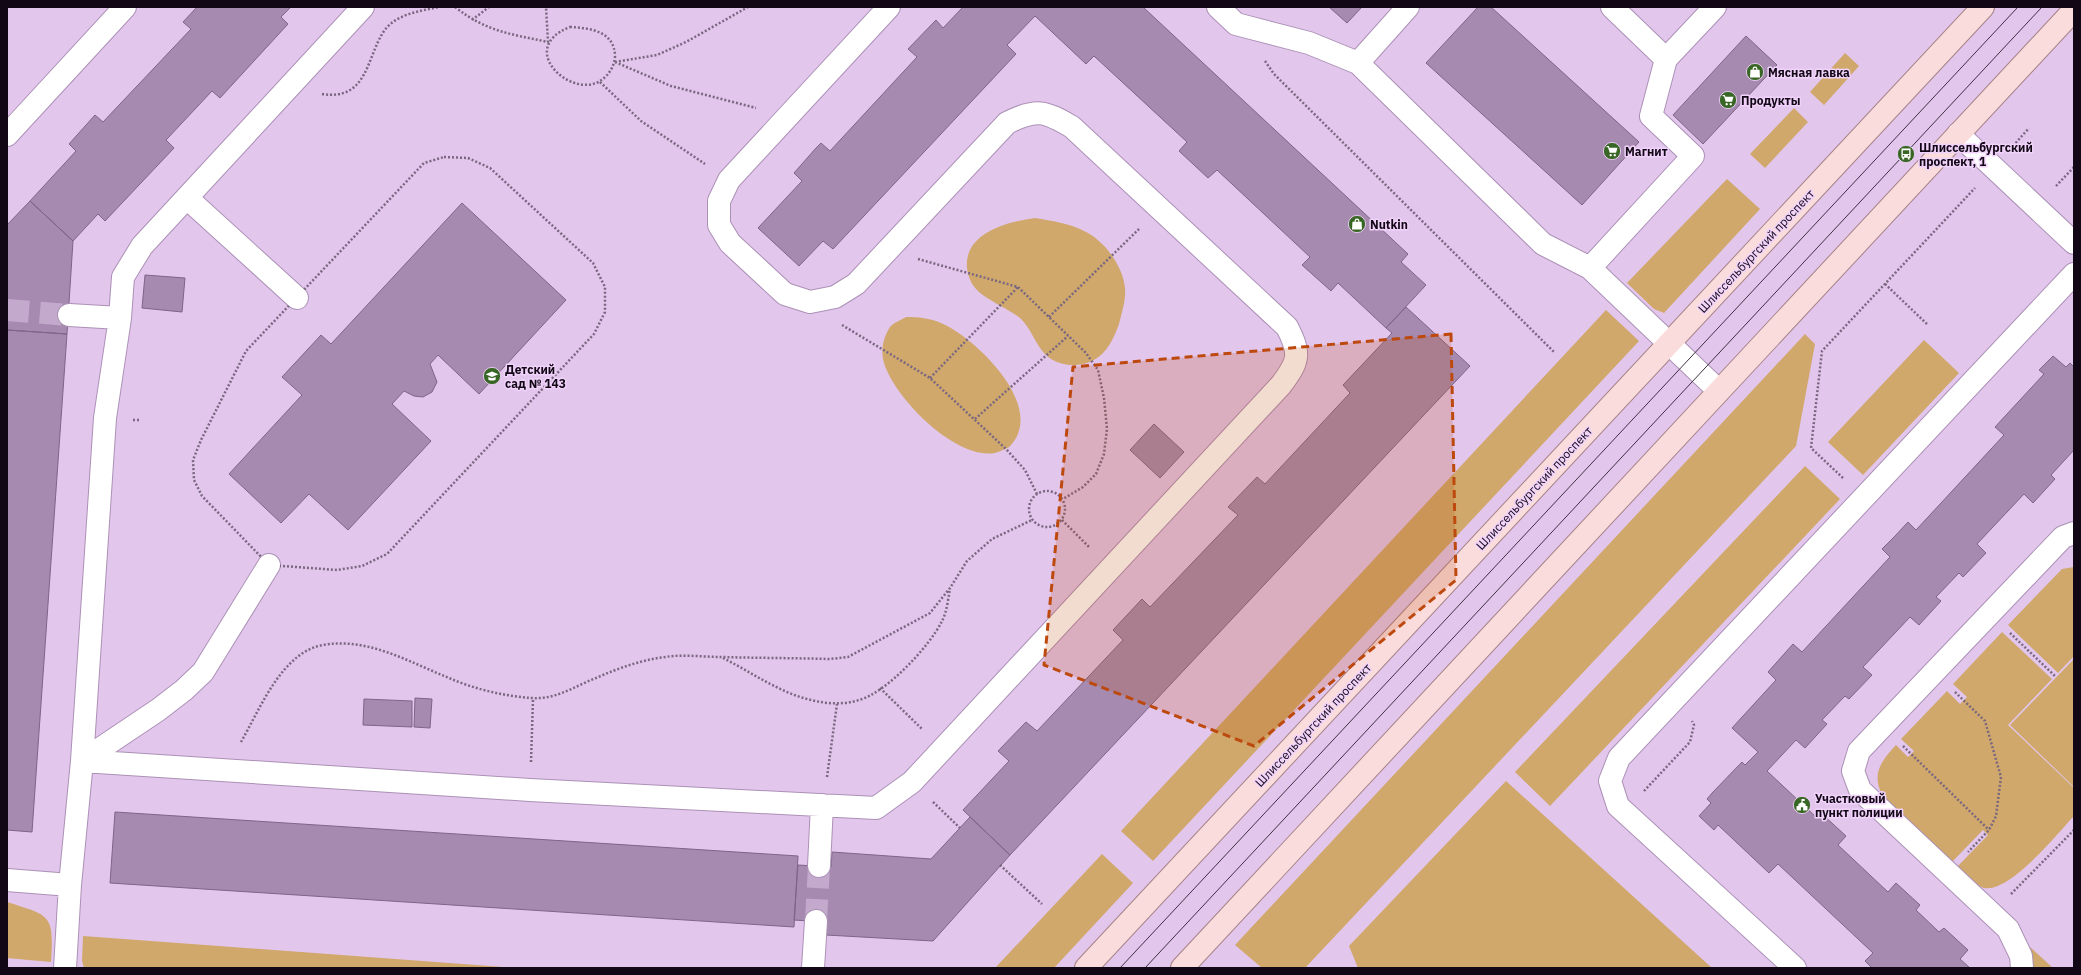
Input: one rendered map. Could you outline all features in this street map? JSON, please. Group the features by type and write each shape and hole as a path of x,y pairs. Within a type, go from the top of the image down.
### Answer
{"main road":[{"name":"Шлиссельбургский проспект","path":"1086,968 1983,7"},
{"path":"1182,968 2074,10"}],"lane":[{"path":"7,135 125,7"},
{"path":"65,968 70,885 82,761 104,418 120,318 123,277 142,246 362,7"},
{"path":"82,761 530,790 876,808 912,782 1281,385 1295,366 1296,344 1287,327 1161,208 1072,127 1050,114 1026,113 1007,123 856,284 835,297 810,302 785,294 730,243 719,224 719,201 729,180 888,7"},
{"path":"1218,7 1236,24 1309,43 1358,63 1543,244 1590,268 1719,391"},
{"path":"1358,63 1408,7"},
{"path":"1612,7 1666,59"},
{"path":"1590,268 1693,156 1651,116 1666,59 1715,7"},
{"path":"1958,134 2074,242"},
{"path":"187,198 297,298"},
{"path":"1795,968 1618,806 1610,781 1619,758 2074,274"},
{"path":"69,315 120,318"},
{"path":"2022,968 2021,956 2008,929 1860,790 1853,771 1859,751 2063,537 2074,533"},
{"path":"82,761 158,710 184,690 203,672 269,565"},
{"path":"819,866 822,806"},
{"path":"7,880 70,885"},
{"path":"814,968 816,921"}],"path":[{"path":"291,85 313,93 334,96 349,91 365,74 384,31 400,18 439,7"},
{"path":"455,7 472,20 490,29 548,42"},
{"path":"472,20 489,7"},
{"path":"546,7 548,42 547,56 551,68 562,78 588,85 600,82 609,73 614,62 615,50 610,39 601,32 585,28 570,27 557,32 548,42"},
{"path":"614,62 657,55 686,42 748,7"},
{"path":"1236,24 1274,74 1555,353"},
{"path":"614,62 672,86 788,116"},
{"path":"600,82 641,121 729,180"},
{"path":"1864,498 1811,448 1822,351 1994,168 2029,128"},
{"path":"444,156 468,158 490,168 594,263 605,286 605,312 594,334 386,554 362,566 337,570 269,565 202,496 194,480 193,460 201,440 246,351 424,163 444,156"},
{"path":"1049,317 1161,208"},
{"path":"887,250 1018,287 1086,353 1098,370 1104,398 1107,429 1104,454 1096,474 1082,487 1063,499"},
{"path":"1885,284 1927,324"},
{"path":"930,378 1018,287"},
{"path":"810,302 828,317 930,378 1006,449 1024,470 1037,494"},
{"path":"975,420 1068,336"},
{"path":"1042,491 1054,492 1063,499 1066,510 1062,520 1053,526 1041,526 1032,520 1029,508 1032,497 1037,494 1042,491"},
{"path":"224,770 282,672 298,655 323,645 347,644 377,649 408,660 449,679 491,692 533,698 565,693 595,678 633,663 667,656 830,659 848,657 930,613 950,588 967,561 992,539 1032,520"},
{"path":"1062,520 1110,569"},
{"path":"722,657 788,692 811,700 837,704 861,700 898,675 923,650 943,621 950,588"},
{"path":"2009,632 2056,678"},
{"path":"880,688 943,749"},
{"path":"530,790 533,698"},
{"path":"1625,812 1690,742 1694,725 1689,714 1675,700"},
{"path":"1963,701 1985,721 2001,777 1996,816 1989,830 1964,855"},
{"path":"822,806 837,704"},
{"path":"1912,754 1989,830"},
{"path":"912,782 960,828"},
{"path":"1992,913 2074,830"},
{"path":"1000,865 1042,904"}],"highlighted area":[{"path":"1451,334 1456,580 1254,746 1044,665 1073,367"}],"shaded area":[{"path":"1845,53 1859,66 1824,105 1810,92"},
{"path":"1794,108 1808,122 1765,168 1750,154"},
{"path":"1727,179 1760,209 1664,313 1654,309 1627,283"},
{"path":"1035,218 1066,224 1091,235 1105,247 1121,271 1125,288 1125,297 1119,324 1112,340 1103,353 1094,360 1084,364 1067,365 1051,359 1038,345 1020,318 979,292 969,278 967,268 968,256 972,246 980,238 989,231 1000,226"},
{"path":"1606,310 1639,341 1153,861 1121,831"},
{"path":"906,317 933,320 955,331 972,343 988,358 1002,375 1013,393 1020,412 1019,429 1009,447 1001,451 985,453 967,449 948,439 930,425 899,391 888,374 882,355 886,334 890,327"},
{"path":"1805,334 1815,344 1796,446 1305,968 1262,968 1235,945"},
{"path":"1924,340 1959,373 1863,475 1828,442"},
{"path":"1805,466 1840,499 1550,806 1515,772"},
{"path":"2074,567 2074,656 2058,673 2008,625 2062,569"},
{"path":"2002,632 2052,679 2008,725 2074,788 2074,816 2045,848 2019,872 2007,881 1995,887 1984,888 1973,882 1957,867 1988,835 1983,830 1952,862 1884,798 1878,783 1878,776 1881,764 1896,745 1908,757 1914,751 1901,739 1947,691 1960,704 1967,697 1953,684"},
{"path":"2074,659 2074,785 2073,786 2010,725"},
{"path":"1506,781 1712,968 1358,968 1349,946"},
{"path":"1102,854 1133,883 1054,968 995,968"},
{"path":"7,902 41,914 47,919 52,934 51,962 7,958"},
{"path":"83,936 517,968 84,968 82,961"},
{"path":"2030,947 2053,968 2031,968"}],"building":[{"path":"197,7 291,7 281,17 288,24 220,98 212,91 166,140 174,148 105,221 98,214 73,241 30,201 76,151 69,144 95,115 103,122 191,29 183,22"},
{"path":"963,7 1143,7 1408,254 1401,262 1426,285 1386,328 1338,283 1331,291 1302,265 1310,257 1217,170 1208,178 1179,151 1187,142 1094,56 1086,64 1035,16 1007,45 1016,54 833,249 823,241 799,266 758,228 802,181 794,173 816,148 821,143 830,151 917,57 908,49 936,20 943,28"},
{"path":"1329,7 1362,7 1347,23"},
{"path":"1478,7 1491,7 1639,142 1582,205 1426,63"},
{"path":"1746,36 1777,65 1703,144 1673,115"},
{"path":"30,201 73,241 67,334 7,330 7,225"},
{"path":"462,203 566,300 479,394 438,355 430,364 437,382 432,392 423,397 414,396 404,391 392,404 431,441 348,530 309,494 281,523 229,474 302,395 282,377 321,335 331,344"},
{"path":"145,275 185,278 182,312 142,308"},
{"path":"1406,307 1470,366 1010,855 963,810 1009,761 998,751 1026,722 1037,731 1123,640 1113,630 1142,599 1150,607 1238,515 1228,507 1257,477 1265,484 1350,393 1343,385 1392,333 1386,328"},
{"path":"7,330 67,334 32,832 7,830"},
{"path":"2053,356 2066,367 2070,363 2074,367 2074,450 2051,475 2055,479 2033,503 2024,494 1977,544 1986,553 1963,577 1959,573 1936,597 1941,601 1919,625 1910,617 1863,667 1872,675 1849,699 1845,696 1822,720 1827,724 1805,748 1796,740 1767,771 1817,818 1821,813 1846,836 1838,845 1888,892 1896,883 1920,905 1916,910 1939,932 1944,928 1968,950 1960,959 1970,968 1872,968 1865,961 1873,953 1778,864 1769,873 1718,825 1714,830 1699,816 1711,803 1707,799 1713,792 1742,762 1745,765 1758,752 1732,728 1776,680 1768,672 1793,644 1802,652 1890,557 1882,549 1908,522 1916,530 2004,435 1995,427 2044,374 2039,370"},
{"path":"1154,424 1184,452 1160,478 1130,450"},
{"path":"415,698 432,699 430,728 414,727"},
{"path":"364,699 412,701 412,727 363,725"},
{"path":"115,812 798,856 794,927 110,883"},
{"path":"970,817 1010,855 933,941 826,935 826,922 794,920 798,865 831,867 832,852 931,859"}],"tunnel":[{"path":"7,310 69,315"},
{"path":"816,921 819,866"}],"tram line":[{"path":"1120,968 2018,7"},
{"path":"1145,968 2042,7"}],"place":[{"name":"Мясная лавка","path":"1755,72"},
{"name":"Продукты","path":"1728,100"},
{"name":"Магнит","path":"1612,151"},
{"name":"Шлиссельбургский проспект, 1","path":"1906,154"},
{"name":"Nutkin","path":"1357,224"},
{"name":"Детский сад № 143","path":"492,376"},
{"name":"Участковый пункт полиции","path":"1802,805"}]}
